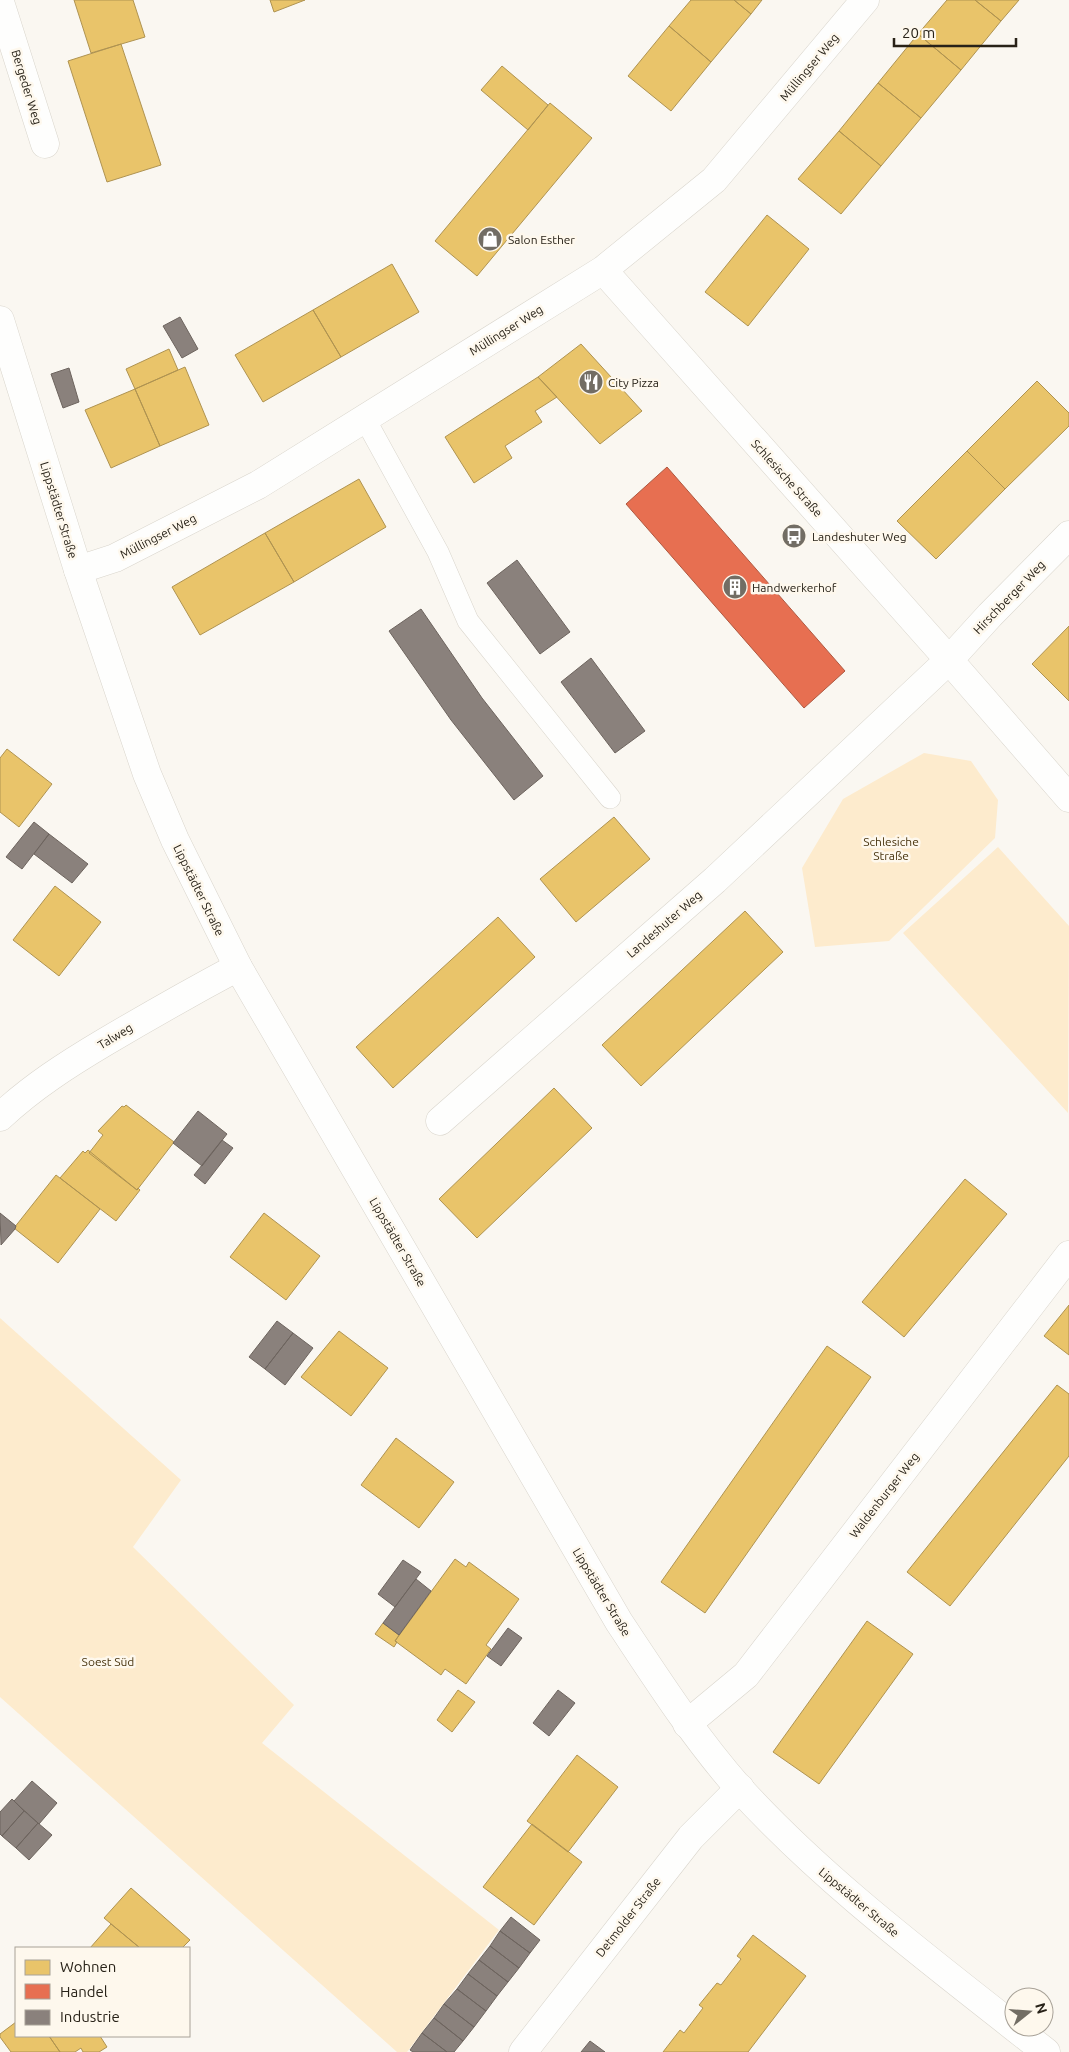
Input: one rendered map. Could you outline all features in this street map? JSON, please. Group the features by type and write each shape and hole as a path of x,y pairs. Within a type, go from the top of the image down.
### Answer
{"street":[{"name":"Müllingser Weg","path":"78,570 115,558 258,484 365,420 550,302 604,270 714,180 865,0"},
{"name":"Bergeder Weg","path":"0,2 45,144"},
{"name":"Schlesische Straße","path":"604,270 1069,798"},
{"name":"Lippstädter Straße","path":"0,320 78,570 147,774 179,848 238,967 619,1622 687,1724 740,1788 817,1866 901,1938 1004,2019"},
{"name":"Hirschberger Weg","path":"949,660 1069,535"},
{"name":"Landeshuter Weg","path":"440,1121 716,880 949,660"},
{"name":"Talweg","path":"0,1117 22,1096 59,1070 153,1013 238,967"},
{"name":"Waldenburger Weg","path":"687,1724 746,1674 1069,1255"},
{"name":"Detmolder Straße","path":"523,2052 691,1837 740,1788"},
{"name":"Lippstädter Straße","path":"1027,2037 1046,2052"}],"lane":[{"path":"365,420 438,552 468,621 610,798"}],"green space":[{"name":"Schlesiche Straße","path":"924,753 971,761 998,800 995,838 889,941 815,947 802,868 843,799"},
{"path":"998,847 1069,926 1068,1113 903,933"},
{"name":"Soest Süd","path":"0,1318 181,1480 133,1547 294,1705 262,1743 499,1930 407,2052 397,2052 0,1697"}],"building: Wohnen":[{"path":"74,0 133,0 145,37 91,53"},
{"path":"270,0 305,0 274,12"},
{"path":"691,0 734,0 751,14 711,62 669,26"},
{"path":"734,0 762,0 751,14"},
{"path":"947,0 975,0 1001,21 961,70 918,34"},
{"path":"975,0 1019,0 1001,21"},
{"path":"669,26 711,62 671,111 628,76"},
{"path":"918,34 961,70 921,118 878,83"},
{"path":"121,44 161,165 107,182 68,61"},
{"path":"502,66 548,105 528,130 481,90"},
{"path":"878,83 921,118 881,166 839,131"},
{"path":"550,103 592,138 477,276 435,241"},
{"path":"839,131 881,166 841,214 798,179"},
{"path":"767,215 809,249 748,326 705,292"},
{"path":"392,264 419,312 341,357 313,310"},
{"path":"313,310 341,357 263,402 235,355"},
{"path":"581,344 642,411 600,444 538,377"},
{"path":"169,349 178,370 135,389 126,369"},
{"path":"185,367 209,425 160,446 135,389"},
{"path":"538,377 557,397 535,411 542,422 505,446 512,458 474,483 445,437"},
{"path":"1037,381 1069,413 1069,426 1005,489 967,451"},
{"path":"135,389 160,446 111,468 85,410"},
{"path":"967,451 1005,489 936,559 897,521"},
{"path":"359,479 386,527 294,582 265,533"},
{"path":"265,533 294,582 200,635 172,587"},
{"path":"1069,626 1069,701 1032,664"},
{"path":"7,749 52,784 19,827 0,812 0,758"},
{"path":"614,817 650,859 576,922 540,879"},
{"path":"55,886 101,922 59,976 13,940"},
{"path":"745,911 783,952 641,1086 602,1045"},
{"path":"498,917 535,957 393,1088 356,1047"},
{"path":"554,1088 592,1128 477,1238 439,1199"},
{"path":"126,1105 174,1142 137,1190 89,1153 103,1135 98,1131 122,1106"},
{"path":"88,1150 137,1190 138,1188 140,1190 116,1221 60,1178 83,1151 85,1153"},
{"path":"56,1175 100,1209 58,1263 14,1228"},
{"path":"965,1179 1007,1214 904,1337 862,1302"},
{"path":"264,1213 320,1256 286,1300 230,1257"},
{"path":"1069,1305 1069,1355 1044,1336"},
{"path":"339,1331 388,1368 351,1416 301,1377"},
{"path":"827,1346 871,1377 705,1613 661,1582"},
{"path":"1057,1385 1069,1394 1069,1456 950,1606 907,1572"},
{"path":"396,1438 454,1482 419,1528 361,1485"},
{"path":"455,1559 466,1567 469,1562 519,1599 486,1645 491,1649 466,1684 445,1669 441,1675 395,1641"},
{"path":"867,1621 913,1654 819,1784 773,1752"},
{"path":"383,1623 399,1635 394,1647 375,1634"},
{"path":"458,1690 475,1702 452,1732 437,1720"},
{"path":"577,1755 618,1787 568,1852 527,1821"},
{"path":"532,1824 582,1862 534,1925 483,1887"},
{"path":"131,1888 190,1940 183,1947 139,1947 104,1918"},
{"path":"111,1924 139,1947 91,1947"},
{"path":"753,1935 806,1976 748,2052 663,2052 680,2030 684,2033 703,2008 699,2005 717,1983 721,1985 741,1959 737,1956"},
{"path":"15,2023 15,2037 50,2037 60,2052 11,2052 0,2037 0,2034"},
{"path":"50,2037 101,2037 107,2047 99,2052 83,2052 81,2048 75,2052 60,2052"}],"building: Handel":[{"name":"Handwerkerhof","path":"667,467 845,671 804,708 626,504"}],"building: Industrie":[{"path":"180,317 198,349 182,358 163,326"},
{"path":"69,368 79,402 63,408 51,374"},
{"path":"517,560 570,632 540,654 487,583"},
{"path":"421,609 482,698 543,776 514,800 451,720 389,631"},
{"path":"591,658 645,731 615,753 561,682"},
{"path":"34,822 49,834 22,869 6,857"},
{"path":"49,834 88,864 72,883 34,854"},
{"path":"198,1111 227,1134 202,1166 173,1143"},
{"path":"222,1140 233,1148 205,1184 194,1175"},
{"path":"0,1213 16,1226 1,1245"},
{"path":"277,1321 293,1333 265,1369 249,1357"},
{"path":"293,1333 313,1348 285,1385 265,1369"},
{"path":"403,1560 421,1572 395,1607 378,1594"},
{"path":"416,1579 431,1591 399,1635 383,1623"},
{"path":"508,1628 522,1638 501,1666 487,1656"},
{"path":"558,1690 575,1703 549,1736 533,1723"},
{"path":"32,1781 57,1803 39,1824 14,1801"},
{"path":"12,1799 24,1811 2,1836 0,1834 0,1812"},
{"path":"24,1811 38,1823 16,1848 2,1836"},
{"path":"38,1823 52,1835 29,1860 16,1848"},
{"path":"511,1917 540,1940 530,1953 500,1931"},
{"path":"500,1931 530,1953 519,1968 490,1946"},
{"path":"490,1946 519,1968 508,1982 479,1960"},
{"path":"479,1960 508,1982 497,1996 468,1974"},
{"path":"468,1974 497,1996 486,2011 457,1989"},
{"path":"457,1989 486,2011 474,2027 444,2004"},
{"path":"444,2004 474,2027 463,2041 434,2018"},
{"path":"434,2018 463,2041 454,2052 447,2052 422,2033"},
{"path":"422,2033 447,2052 413,2052 410,2050"},
{"path":"590,2041 605,2052 581,2052"}],"place":[{"name":"Salon Esther","path":"490,239"},
{"name":"City Pizza","path":"591,382"},
{"name":"Landeshuter Weg","path":"794,536"},
{"name":"Handwerkerhof","path":"735,587"}]}
